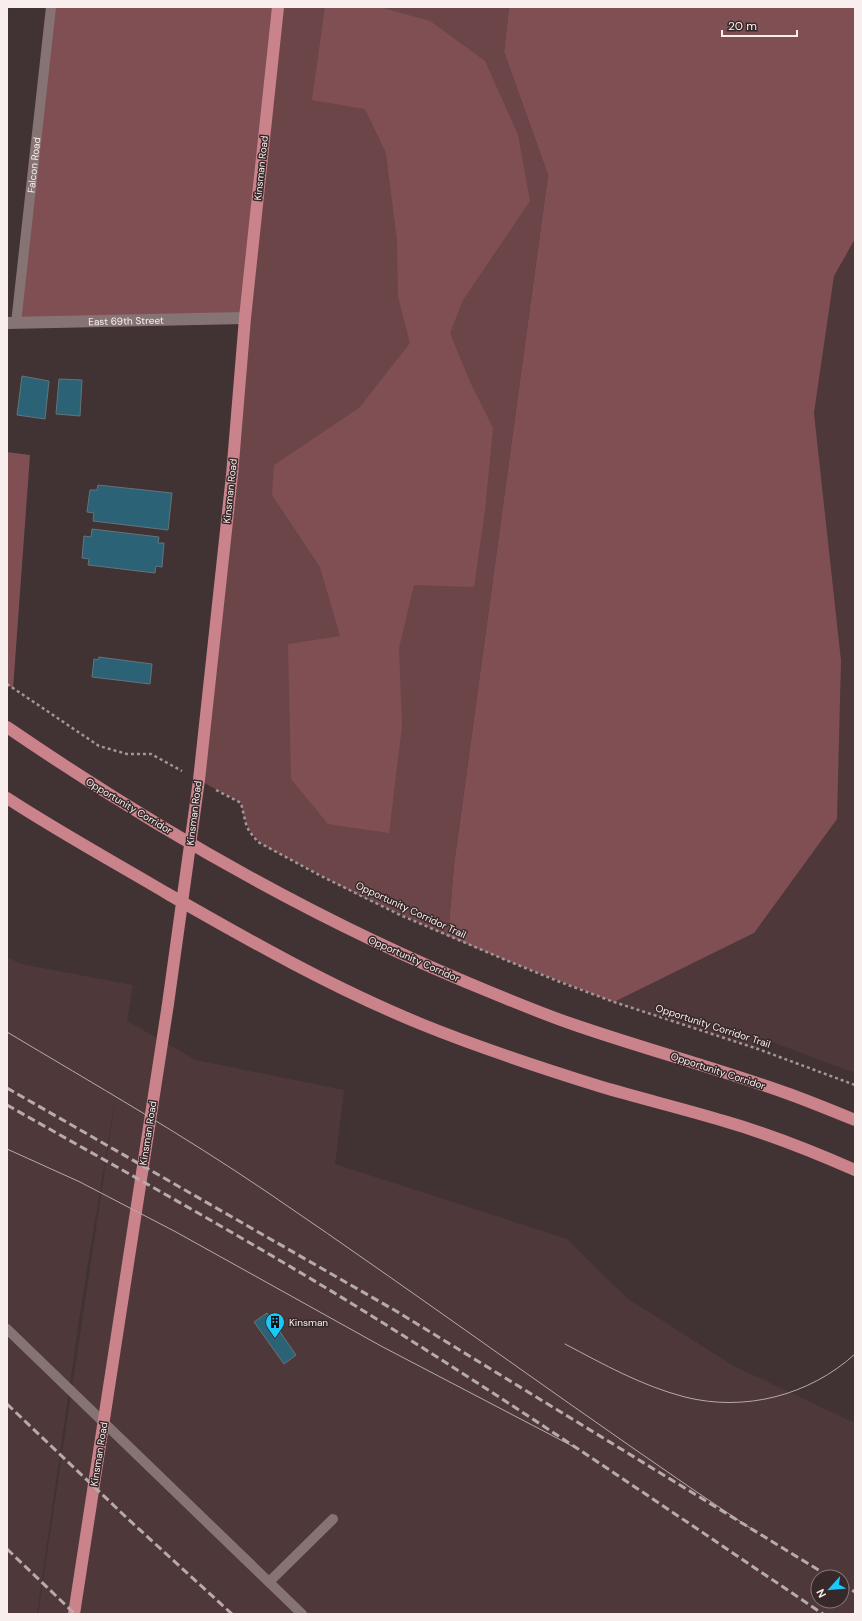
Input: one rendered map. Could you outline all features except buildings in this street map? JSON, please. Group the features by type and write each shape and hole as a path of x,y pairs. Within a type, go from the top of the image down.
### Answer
{"main road":[{"name":"Kinsman Road","path":"74,1614 168,1004 191,842 232,475 245,318 278,7"},
{"name":"Opportunity Corridor","path":"7,727 80,776 253,879 322,916 402,955 489,992 576,1025 753,1082 855,1120"},
{"path":"7,798 46,824 294,965 335,986 421,1024 553,1071 748,1128 814,1152 855,1170"}],"street":[{"name":"East 69th Street","path":"11,323 245,318"}],"lane":[{"name":"Falcon Road","path":"11,323 51,7"},
{"path":"7,1328 302,1614"},
{"path":"269,1582 333,1519"}],"path":[{"name":"Opportunity Corridor Trail","path":"7,684 99,746 127,754 151,754 241,803 246,824 258,842 360,896 448,936 560,982 614,1002 758,1049 855,1085"}],"shaded area":[{"path":"51,7 278,7 245,318 16,323"},
{"path":"278,7 509,7 504,52 548,175 454,865 448,936 360,896 267,847 252,834 246,823 241,803 199,780"},
{"path":"325,7 379,7 430,21 485,61 518,135 530,201 463,300 450,333 470,382 493,428 485,510 474,587 414,585 399,648 402,726 389,833 328,824 291,779 288,644 340,636 320,567 272,495 274,465 359,408 410,343 398,297 397,240 386,153 365,109 312,100"},
{"path":"509,7 855,7 855,239 834,276 814,413 841,660 837,819 754,933 614,1002 448,936 454,865 548,175 504,52"},
{"path":"855,239 855,1073 761,1038 758,1049 614,1002 754,933 841,660 814,413 834,276"},
{"path":"7,452 30,455 13,689 7,684"},
{"path":"7,957 21,964 133,985 127,1021 196,1060 344,1090 335,1164 567,1239 628,1299 734,1366 855,1423 855,1614 38,1614 119,1076 82,1300 37,1614 7,1614"}],"tram line":[{"path":"7,1032 171,1130 267,1192 750,1528"},
{"path":"7,1149 80,1182 176,1232 381,1346 576,1448"},
{"path":"565,1344 623,1374 653,1387 685,1397 730,1403 775,1397 797,1390 817,1381 837,1369 855,1354"}],"railway":[{"path":"7,1088 396,1311 817,1569"},
{"path":"7,1105 233,1233 425,1349 653,1499 823,1614"},
{"path":"7,1404 128,1519 232,1614"},
{"path":"7,1549 75,1614"},
{"path":"850,1589 855,1592"}],"place":[{"name":"Kinsman","path":"275,1339"}]}
